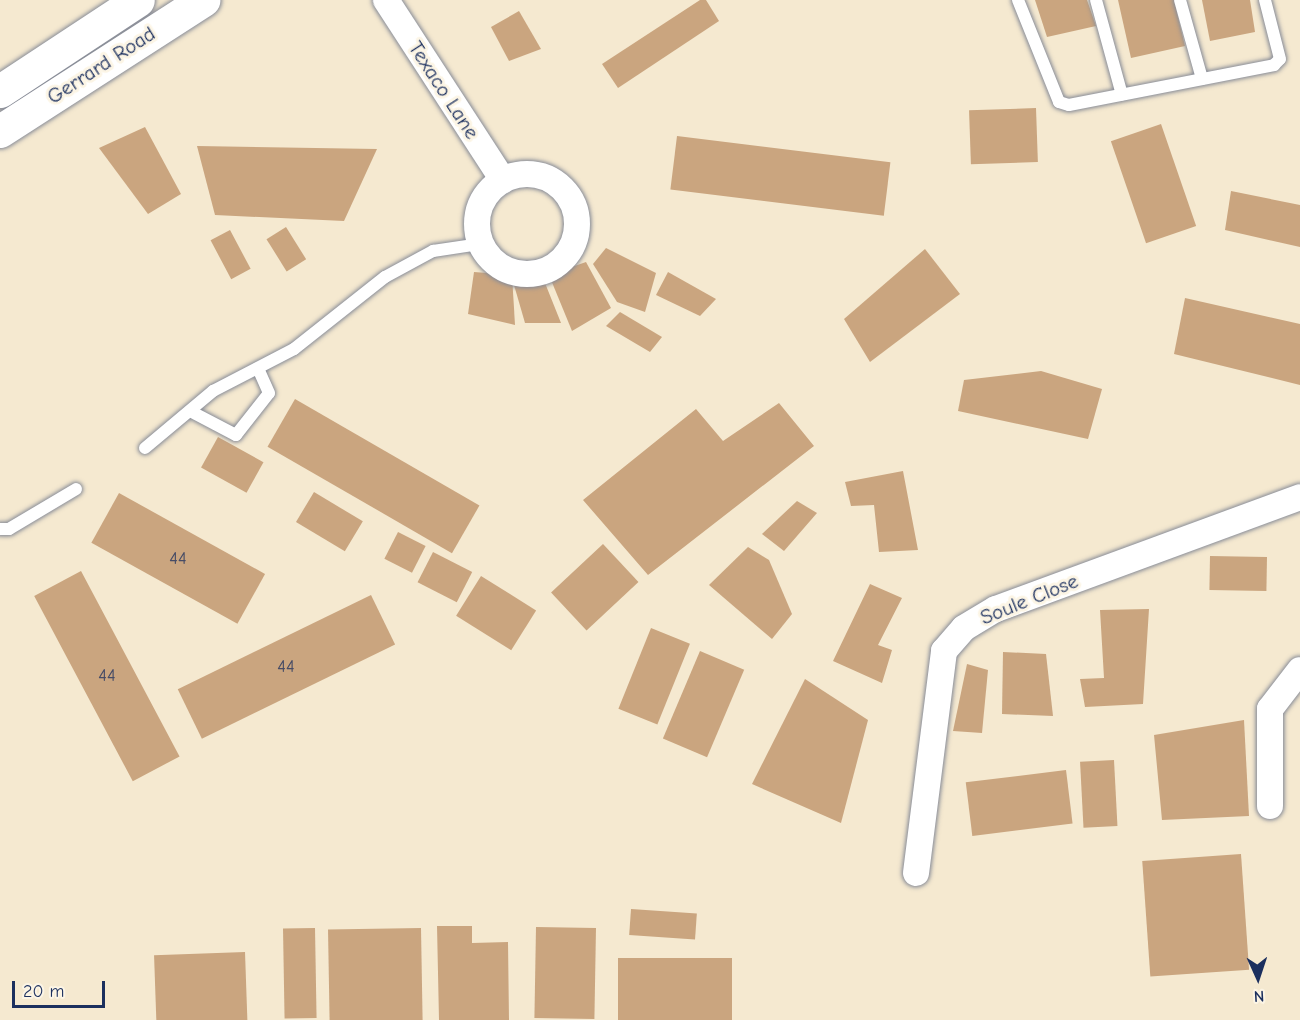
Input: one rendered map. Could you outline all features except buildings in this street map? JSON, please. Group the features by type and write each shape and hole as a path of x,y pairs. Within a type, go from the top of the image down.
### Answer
{"main road":[{"path":"0,91 138,0"},
{"name":"Gerrard Road","path":"0,131 203,0"}],"street":[{"name":"Texaco Lane","path":"386,0 503,180"},
{"path":"535,174 564,189 577,220 575,236 557,264 526,274 495,262 480,244 481,203 503,180 535,174"},
{"name":"Soule Close","path":"916,873 944,651 964,628 996,609 1300,497"},
{"path":"1270,806 1270,709 1300,670"}],"lane":[{"path":"1018,0 1059,102 1122,95 1202,79 1280,58 1265,0"},
{"path":"1096,0 1122,95"},
{"path":"1180,0 1202,79"},
{"path":"145,448 213,391 294,349 385,277 433,251 480,244"},
{"path":"190,411 236,435 269,393 258,368"},
{"path":"0,529 9,529 76,489"}]}
